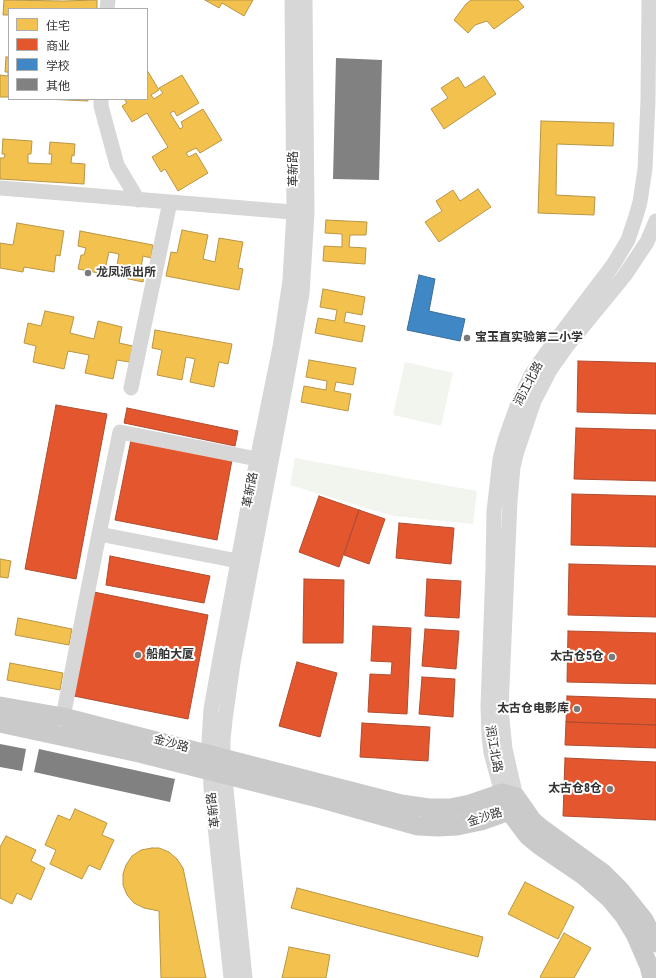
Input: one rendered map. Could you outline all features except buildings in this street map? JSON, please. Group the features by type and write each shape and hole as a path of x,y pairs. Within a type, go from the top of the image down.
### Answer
{"main road":[{"name":"金沙路","path":"0,706 63,716 159,740 217,765"},
{"name":"金沙路","path":"0,723 132,752 217,765 401,804 429,808 450,808 470,804 509,800"},
{"name":"润江北路","path":"509,800 524,811 541,828 603,873 620,890 644,920 656,943"},
{"name":"润江北路","path":"509,800 519,826 528,836 584,876 610,899 624,916 635,934 649,966 652,978"}],"street":[{"name":"革新路","path":"245,978 217,765 233,664 302,294 301,212 292,0"},
{"name":"革新路","path":"232,978 212,709 238,560 286,310 301,212 306,0"},
{"name":"润江北路","path":"509,800 491,753 488,736 494,510 500,459 519,401 531,375 613,265 628,240 636,216 643,186 645,155 649,0"},
{"path":"101,100 101,106 117,165 138,200"},
{"path":"0,188 301,212"},
{"path":"131,388 170,202"},
{"name":"润江北路","path":"509,800 501,709 510,502 516,451 534,401 550,370 578,331 625,275 647,242 656,221"},
{"path":"656,239 652,246 656,251"},
{"path":"63,716 120,432 257,459"},
{"path":"99,534 238,560"}],"shaded area":[{"path":"405,362 453,373 441,426 393,415"},
{"path":"295,458 477,491 473,524 393,516 290,485"}],"place":[{"name":"龙凤派出所","path":"88,273"},
{"name":"宝玉直实验第二小学","path":"467,338"},
{"name":"船舶大厦","path":"138,655"},
{"name":"太古仓5仓","path":"612,657"},
{"name":"太古仓电影库","path":"577,709"},
{"name":"太古仓8仓","path":"610,789"}]}
